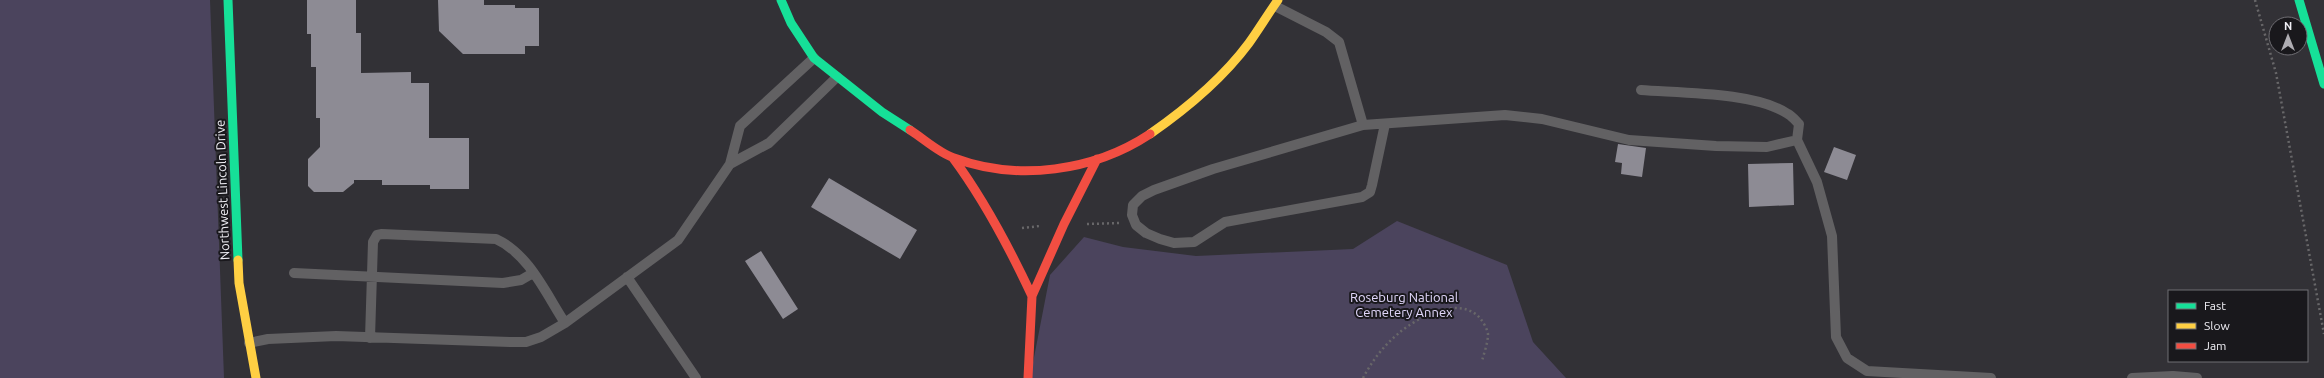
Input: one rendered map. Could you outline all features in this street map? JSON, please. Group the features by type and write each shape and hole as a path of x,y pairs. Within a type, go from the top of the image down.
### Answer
{"main road":[{"name":"Northwest Lincoln Drive","path":"228,0 239,283 256,378"},
{"path":"781,0 791,23 814,58 882,112 953,158 996,168 1018,171 1054,170 1097,159 1130,147 1176,115 1216,80 1248,44 1276,3"},
{"path":"2299,0 2324,84"},
{"path":"953,158 982,197 1001,231 1032,296"},
{"path":"1028,378 1032,296 1064,224 1097,159"}],"lane":[{"path":"1276,3 1326,32 1339,42 1363,125"},
{"path":"249,343 300,337 526,342 541,337 565,324 678,240 730,164 740,126 814,58"},
{"path":"730,164 769,143 837,77"},
{"path":"1641,90 1710,95 1760,102 1788,114 1799,124 1797,140 1817,182 1832,236 1836,337 1847,358 1867,371 1991,378"},
{"path":"1385,124 1370,192 1362,197 1225,222 1194,242 1174,243 1160,239 1146,233 1135,223 1132,215 1133,205 1142,196 1154,190 1213,169 1363,125 1465,116 1505,115 1542,119 1637,140 1716,146 1767,147 1797,140"},
{"path":"370,338 374,238 377,235 388,233 496,239 509,244 522,258 565,324"},
{"path":"294,273 503,283 521,280 532,273"},
{"path":"627,277 696,378"},
{"path":"2132,378 2173,376 2197,378"}],"path":[{"path":"2255,0 2276,73 2324,334"},
{"path":"1363,378 1377,355 1400,332 1426,316 1453,308 1471,312 1484,324 1488,334 1482,361"}],"green space":[{"path":"0,0 210,0 224,378 0,378"},
{"name":"Roseburg National Cemetery Annex","path":"1397,221 1507,265 1533,342 1566,378 1030,378 1050,275 1084,237 1123,247 1196,256 1353,249"}],"building":[{"path":"307,0 356,0 356,33 361,33 361,73 411,72 411,83 429,83 429,138 469,138 469,189 430,189 430,185 382,185 382,180 354,180 354,183 343,192 314,192 308,186 308,159 320,147 320,118 316,118 316,67 311,67 311,34 307,34"},
{"path":"438,0 484,0 484,5 515,5 515,8 539,8 539,46 525,46 525,54 463,54 439,31"},
{"path":"1618,144 1646,148 1642,177 1621,174 1622,163 1615,162"},
{"path":"1834,147 1856,155 1847,180 1824,172"},
{"path":"1793,163 1794,205 1749,207 1748,164"},
{"path":"829,178 917,230 900,259 811,207"},
{"path":"761,251 798,309 783,319 745,261"}],"traffic: fast":[{"path":"228,0 238,260"},
{"path":"781,0 791,23 814,58 882,112 910,130"},
{"path":"2299,0 2324,84"}],"traffic: slow":[{"path":"1150,134 1177,114 1216,81 1249,43 1278,0"},
{"path":"238,260 239,283 256,378"}],"traffic: jam":[{"path":"910,130 948,156 978,165 1004,170 1029,171 1055,169 1105,157 1128,147 1150,134"},
{"path":"953,158 976,191 996,225 1032,296 1064,224 1097,159"},
{"path":"1028,378 1032,296"}]}
